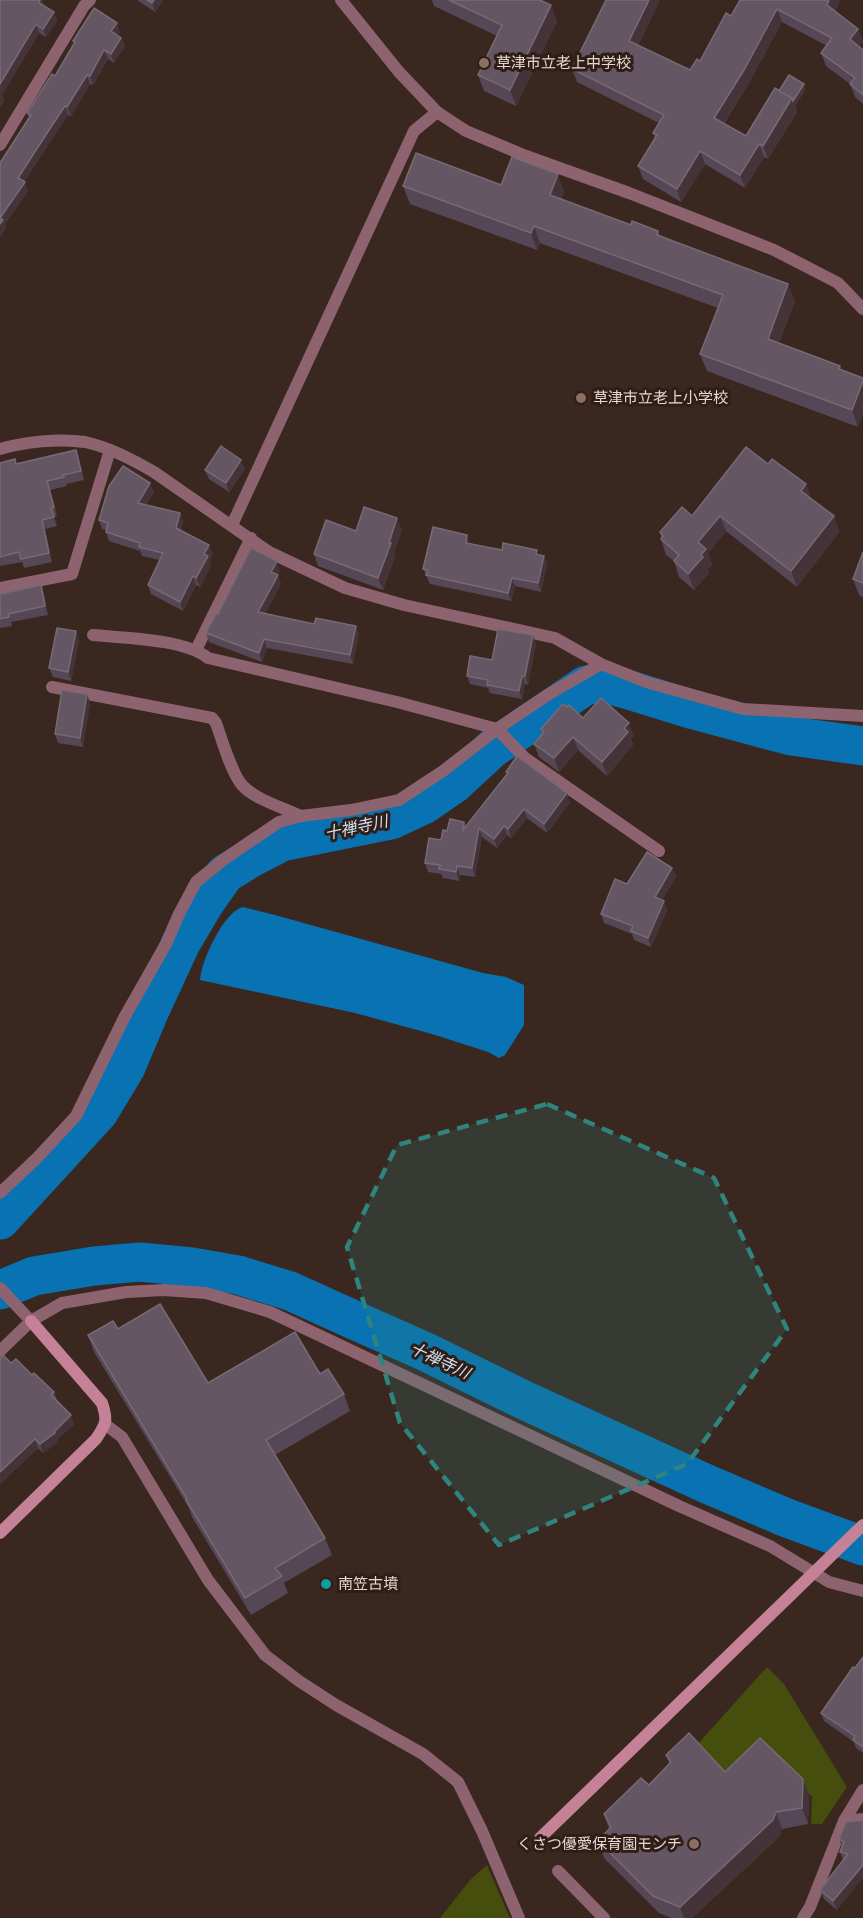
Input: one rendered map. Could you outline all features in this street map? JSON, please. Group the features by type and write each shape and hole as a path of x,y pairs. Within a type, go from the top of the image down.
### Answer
{"street":[{"path":"0,145 87,3 72,0"},
{"path":"341,0 399,72 437,112 466,131 774,250 838,283 863,309"},
{"path":"232,525 414,131 437,112"},
{"path":"0,449 52,441 84,442 110,450 154,472 269,552 345,588 404,605 555,638 601,664 646,682 743,709 863,716"},
{"path":"0,588 72,574 110,450"},
{"path":"196,650 251,538"},
{"path":"93,635 159,642 196,650 208,658 397,702 504,736 525,758 659,851"},
{"path":"0,1193 76,1116 124,1018 166,944 196,882 279,822 301,816 351,810 399,800 443,771 504,736 549,694 601,664"},
{"path":"52,687 212,718 216,723 236,777 243,786 256,796 301,816"},
{"path":"0,1288 102,1403 106,1414 106,1425 96,1439 0,1533"},
{"path":"0,1351 31,1321 62,1303 126,1292 164,1290 206,1293 270,1312 679,1506 770,1546 829,1582 863,1591"},
{"path":"106,1425 122,1437 208,1580 265,1655 336,1705 423,1754 458,1782 519,1918"},
{"path":"540,1838 863,1525"},
{"path":"803,1918 810,1907 844,1821 863,1790"},
{"path":"844,1821 863,1819"},
{"path":"558,1871 603,1918"}],"highlighted area":[{"path":"547,1104 714,1178 787,1329 687,1464 499,1545 400,1423 347,1247 397,1145"}],"green space":[{"path":"767,1667 784,1684 847,1787 822,1824 811,1824 812,1797 767,1751 733,1782 696,1746"},
{"path":"487,1865 510,1918 440,1918 471,1879"}],"water":[{"path":"243,907 483,973 506,977 524,985 524,1025 505,1055 499,1058 488,1052 432,1034 355,1013 200,980 204,962 214,939 228,918"}],"building":[{"path":"0,0 40,0 39,3 54,12 43,29 36,24 0,84"},
{"path":"449,0 540,0 551,5 510,90 478,75 502,25"},
{"path":"606,0 649,0 629,41 690,70 697,59 700,61 726,13 731,16 740,0 829,0 827,5 858,29 850,39 863,50 863,95 850,84 855,78 821,53 832,38 777,9 744,70 714,118 746,136 775,88 792,98 763,146 759,144 740,175 700,151 677,189 638,166 657,135 653,133 664,115 572,69"},
{"path":"94,8 117,23 111,31 121,38 111,54 104,50 90,76 87,75 67,107 65,106 18,178 25,182 0,218 0,163 31,115 27,113 52,74 55,76"},
{"path":"789,75 804,84 793,101 792,98 779,91"},
{"path":"416,153 501,185 512,157 558,174 550,195 631,225 632,221 658,231 657,235 788,284 768,339 840,366 839,369 863,378 852,410 700,354 723,295 534,226 531,233 403,186"},
{"path":"221,446 241,460 226,483 205,470"},
{"path":"746,447 768,464 772,459 806,484 801,491 834,516 791,571 720,516 698,542 706,549 701,555 703,557 688,574 674,561 679,555 661,539 663,536 660,532 682,507 692,516"},
{"path":"76,450 81,471 47,481 54,507 51,508 54,517 42,520 49,553 21,559 19,552 0,557 0,463 15,459 16,464"},
{"path":"123,466 150,483 138,503 180,513 176,528 209,545 204,554 208,556 196,578 193,576 180,602 148,585 163,553 139,547 140,543 106,532 108,523 99,520 109,486"},
{"path":"364,507 397,518 389,543 391,543 378,578 314,554 326,520 356,531"},
{"path":"433,527 467,535 466,543 502,550 503,543 537,550 536,554 544,556 538,583 512,578 508,593 426,575 428,570 423,569"},
{"path":"251,548 277,561 271,572 278,575 258,612 314,624 316,618 356,626 350,655 264,639 259,653 206,633"},
{"path":"863,552 863,583 853,579"},
{"path":"41,585 45,606 8,614 9,617 0,619 0,594"},
{"path":"57,628 76,631 68,672 49,668"},
{"path":"498,629 533,635 525,676 522,676 519,691 487,685 488,680 467,676 470,656 492,660"},
{"path":"62,690 87,694 80,738 55,734"},
{"path":"601,698 629,723 624,728 628,732 602,762 573,737 554,758 534,744 544,732 541,729 563,704 567,707 569,705 583,718"},
{"path":"517,756 567,793 544,824 524,809 508,829 504,826 494,839 479,828 472,868 457,866 456,872 439,869 440,865 425,863 429,838 441,840 443,830 447,831 450,819 464,822 463,830 508,773 506,772"},
{"path":"647,852 672,868 655,897 664,901 648,938 631,931 633,926 601,914 615,879 627,884"},
{"path":"160,1304 208,1383 295,1332 320,1374 328,1369 344,1394 266,1440 325,1538 275,1568 282,1576 245,1598 88,1335 113,1321 118,1329"},
{"path":"3,1355 11,1363 16,1359 32,1375 34,1373 54,1392 51,1395 71,1415 55,1433 40,1444 35,1439 0,1472 0,1359"},
{"path":"863,1657 863,1747 853,1740 855,1736 821,1713 853,1667 855,1668"},
{"path":"689,1733 725,1772 760,1738 803,1779 802,1808 776,1812 773,1820 680,1907 653,1896 598,1841 611,1827 604,1814 641,1778 649,1785 671,1762 666,1755"},
{"path":"863,1820 863,1865 833,1901 820,1890 848,1854 840,1852 844,1842 839,1839 846,1822"}],"waterway":[{"name":"十禅寺川","path":"0,1220 99,1112 126,1067 181,943 204,904 225,874 251,858 282,842 391,820 425,804 454,784 493,748 586,685 606,684 791,736 863,746"},
{"name":"十禅寺川","path":"0,1290 34,1276 94,1266 140,1262 192,1267 238,1275 290,1291 707,1484 787,1518 863,1546"}],"place":[{"name":"草津市立老上中学校","path":"484,63"},
{"name":"草津市立老上小学校","path":"581,398"},
{"name":"南笠古墳","path":"326,1584"},
{"name":"くさつ優愛保育園モンチ","path":"694,1844"}]}
